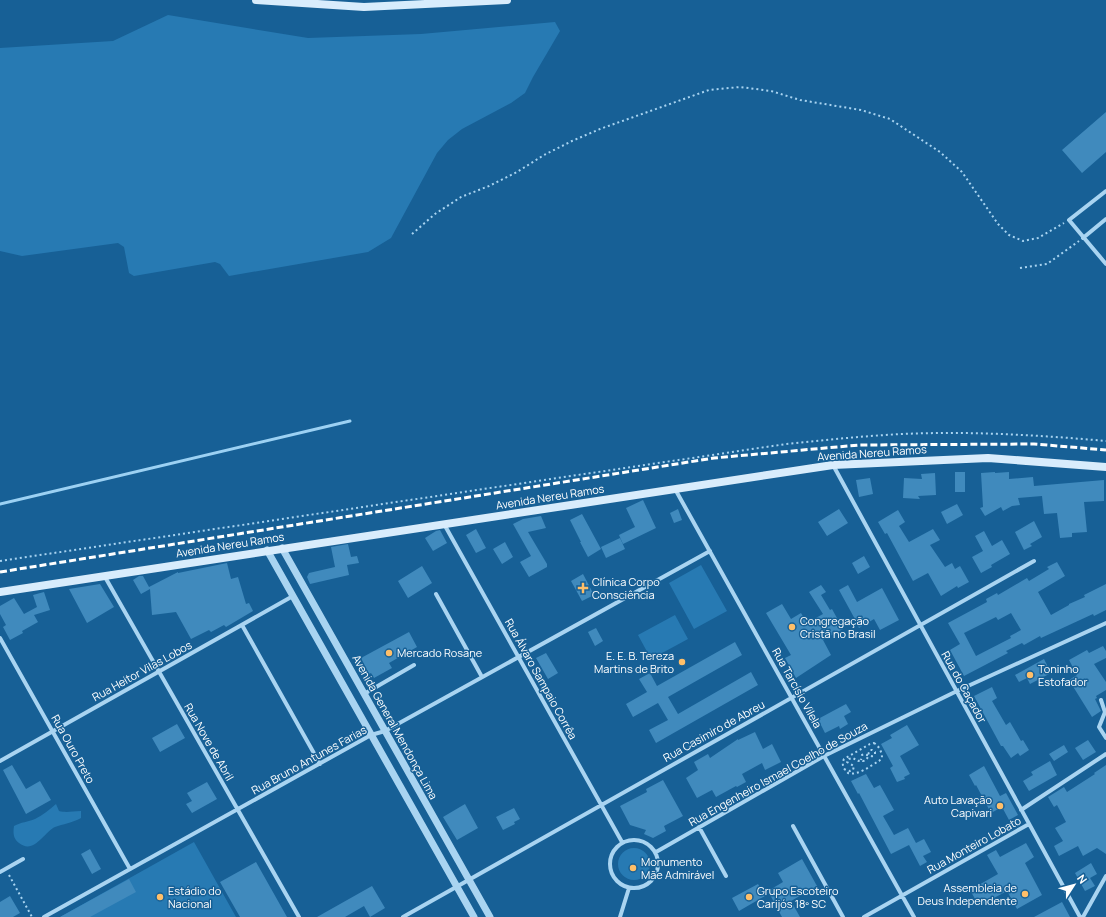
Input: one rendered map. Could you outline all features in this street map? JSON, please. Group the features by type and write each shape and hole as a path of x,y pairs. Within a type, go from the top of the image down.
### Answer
{"main road":[{"path":"256,0 364,6 507,0"},
{"name":"Avenida Nereu Ramos","path":"0,592 833,465 988,458 1106,467"}],"street":[{"path":"1106,191 1069,220 1106,264"},
{"path":"1083,238 1106,219"},
{"name":"Rua do Caçador","path":"833,465 1021,810 1082,917"},
{"name":"Rua Tarcísio Vilela","path":"675,489 914,917"},
{"name":"Rua Álvaro Sampaio Corrêa","path":"444,524 622,842"},
{"name":"Avenida General Mendonça Lima","path":"282,548 490,917"},
{"path":"268,550 474,917"},
{"name":"Rua Bruno Antunes Farias","path":"44,917 371,735 385,731 710,551"},
{"name":"Rua Casimiro de Abreu","path":"403,917 1034,561"},
{"name":"Rua Nove de Abril","path":"104,576 299,917"},
{"path":"436,594 482,677"},
{"name":"Rua Heitor Vilas Lobos","path":"0,761 293,596"},
{"name":"Rua Engenheiro Ismael Coelho de Souza","path":"656,852 824,756 956,691 1106,623"},
{"path":"242,625 320,764"},
{"name":"Rua Ouro Preto","path":"0,638 130,869"},
{"path":"364,694 414,665"},
{"path":"1101,700 1105,712 1099,727 1106,738"},
{"path":"1021,810 1106,754"},
{"name":"Rua Monteiro Lobato","path":"864,917 1029,824"},
{"path":"793,826 843,917"},
{"path":"699,827 726,876"},
{"path":"630,839 640,840 649,844 656,852 659,867 654,878 645,886 628,888 615,880 611,872 611,856 614,849 622,842 630,839"},
{"path":"0,872 23,859"},
{"path":"1082,917 1106,876"},
{"path":"620,917 628,888"}],"path":[{"path":"412,234 436,214 461,197 489,186 517,172 544,155 572,141 600,129 709,90 740,87 771,91 800,100 861,110 890,119 940,152 962,172 998,224 1009,235 1023,241 1038,238 1069,220"},
{"path":"1020,268 1047,264 1083,238"},
{"path":"0,561 786,444 903,434 1038,435 1106,441"},
{"path":"874,743 877,745 881,753 882,758 879,761 857,773 852,775 848,774 844,769 842,763 844,759 870,744 874,743"},
{"path":"861,760 862,755 864,754 873,756 877,749 877,745"},
{"path":"844,769 850,771 853,770 854,766 847,762 849,759 853,758 858,761 866,761 870,750 875,752 879,751 881,753"},
{"path":"5,869 32,917"}],"shaded area":[{"path":"168,15 308,38 421,34 555,22 560,31 525,93 511,103 462,129 448,140 437,153 391,238 368,252 229,276 220,264 215,262 134,276 129,273 124,247 118,243 22,256 0,251 0,48 113,41"},
{"path":"701,565 727,611 694,629 669,583"},
{"path":"675,615 688,639 651,659 638,635"},
{"path":"56,804 59,811 81,811 81,818 55,827 34,845 24,846 16,840 14,835 14,826 35,819"},
{"name":"Estádio do Nacional","path":"194,842 236,917 60,917"},
{"path":"631,848 637,848 647,855 650,864 649,870 643,877 637,880 631,880 621,873 618,867 618,861 625,851"}],"building":[{"path":"1106,112 1106,152 1082,173 1062,150"},
{"path":"955,472 965,472 965,492 955,492"},
{"path":"1009,472 1009,479 1033,477 1034,486 1104,480 1104,501 1084,502 1087,532 1072,533 1072,537 1060,538 1057,513 1044,514 1042,496 1018,498 1020,505 1012,506 1003,511 1001,507 985,516 980,508 983,507 981,473"},
{"path":"935,473 936,495 918,496 920,499 903,498 904,478 922,479 921,474"},
{"path":"870,478 873,494 859,497 856,480"},
{"path":"643,500 656,528 623,544 619,535 635,527 626,508"},
{"path":"957,504 963,515 947,524 941,512"},
{"path":"678,509 682,520 674,523 670,513"},
{"path":"839,509 848,523 827,536 818,522"},
{"path":"898,510 905,522 899,526 909,542 933,529 940,540 930,545 945,567 952,563 955,569 960,566 969,582 958,588 957,586 941,596 928,573 913,581 887,533 885,534 878,522"},
{"path":"582,514 601,549 588,557 570,520"},
{"path":"541,516 546,528 528,532 547,564 547,567 529,577 520,562 531,556 513,524 523,519"},
{"path":"1034,521 1042,537 1030,544 1032,546 1024,550 1015,532"},
{"path":"476,529 486,548 476,553 466,535"},
{"path":"440,530 447,543 433,551 425,538"},
{"path":"984,531 992,546 1002,540 1010,554 991,565 992,567 981,573 972,557 983,551 975,536"},
{"path":"620,538 625,549 606,558 601,547"},
{"path":"505,542 513,557 502,564 493,549"},
{"path":"348,544 351,557 357,556 359,563 347,565 349,575 310,584 307,577 309,573 335,567 331,547"},
{"path":"864,556 870,567 858,574 852,563"},
{"path":"1057,562 1065,576 1038,592 1051,615 1069,604 1085,597 1084,595 1106,584 1106,610 1094,616 1093,614 1041,638 1040,636 1024,645 1022,643 1006,651 1008,653 964,676 950,650 960,644 948,623 987,602 986,599 997,593 998,595 1027,578 1029,581 1049,569 1047,567","holes":["1011,613 1021,630 1010,636 1011,638 976,656 964,633 996,617 998,620"]},
{"path":"227,563 231,579 238,577 246,604 249,603 253,611 226,627 224,625 211,632 209,630 191,639 176,612 152,615 150,589 141,594 133,580 139,576 143,576 149,587 178,572"},
{"path":"422,566 432,583 408,598 398,581"},
{"name":"Clínica Corpo Consciência","path":"583,574 594,595 582,601 571,581"},
{"path":"100,584 114,607 87,623 69,589"},
{"path":"821,585 826,592 821,595 830,610 832,609 843,629 823,640 831,655 796,678 785,658 791,655 766,613 782,604 791,619 801,613 807,623 823,614 809,592"},
{"path":"848,585 857,602 882,588 899,620 880,630 874,619 859,628 839,590"},
{"path":"44,592 50,610 34,615 38,622 10,640 3,627 6,625 0,614 0,606 14,598 24,614 37,607 33,595"},
{"path":"596,628 603,641 595,646 588,632"},
{"name":"Mercado Rosane","path":"409,632 417,647 389,663 392,668 374,678 371,673 369,674 361,658"},
{"path":"735,642 742,655 668,697 678,714 751,672 758,685 656,743 649,730 668,720 658,703 633,717 626,704 647,692 639,679 650,673 657,686"},
{"path":"1103,646 1106,651 1106,658 1094,664 1106,682 1106,690 1096,696 1097,698 1095,699 1101,711 1092,717 1069,680 1077,675 1069,660 1087,650 1089,653"},
{"path":"546,653 558,673 548,679 536,658"},
{"path":"1044,659 1051,673 1030,684 1027,678 1019,682 1015,675"},
{"path":"992,687 997,698 992,701 1006,725 1010,722 1021,741 1023,740 1029,750 1020,756 1018,753 1011,758 1003,746 1001,746 974,696"},
{"path":"846,704 851,712 844,716 848,724 840,729 839,726 825,733 818,719"},
{"path":"177,724 185,738 160,752 152,738"},
{"path":"907,725 919,745 900,756 910,774 904,777 905,779 897,782 890,768 893,766 881,744 892,738 890,735"},
{"path":"755,732 763,749 772,744 781,762 765,770 762,763 742,774 746,782 716,797 712,790 697,798 686,778 698,770 694,762 708,754 710,758 738,739"},
{"path":"1088,740 1096,752 1083,760 1075,748"},
{"path":"1064,745 1068,752 1054,761 1049,754"},
{"path":"1050,761 1057,775 1029,791 1023,781 1033,775 1031,772"},
{"path":"12,765 26,789 40,781 51,800 26,814 3,770"},
{"path":"1106,765 1106,854 1097,848 1083,856 1078,846 1059,856 1054,846 1063,841 1055,828 1066,822 1057,805 1054,807 1048,797 1064,787 1067,792"},
{"path":"984,766 1000,796 1006,793 1018,815 1009,820 1002,807 991,813 969,775"},
{"path":"866,774 874,788 880,785 894,810 883,816 894,835 908,828 916,843 924,839 931,852 923,856 927,862 920,866 909,845 891,854 859,793 858,794 851,781"},
{"path":"663,780 683,816 664,826 666,831 653,838 644,834 646,830 630,825 620,806 647,792 646,789"},
{"path":"207,782 217,799 192,813 186,804 192,801 187,793"},
{"path":"465,804 478,828 457,840 443,817"},
{"path":"514,808 520,819 514,822 515,824 503,830 496,817"},
{"path":"1026,843 1034,857 1025,863 1042,895 1017,909 1007,891 979,906 970,890 998,874 987,855 996,850 1000,857"},
{"path":"90,849 101,869 92,874 81,854"},
{"path":"802,859 817,886 791,901 800,917 782,917 768,891 783,882 778,873"},
{"path":"256,862 287,917 240,917 220,882"},
{"path":"1091,863 1097,874 1090,878 1095,886 1085,891 1075,873"},
{"path":"129,879 136,892 90,917 60,917"},
{"name":"Grupo Escoteiro Carijós 18º SC","path":"758,884 765,896 739,911 732,898"},
{"path":"372,886 385,908 370,917 364,906 345,917 317,917"},
{"path":"10,896 20,913 13,917 0,917 0,902"},
{"path":"1062,902 1070,917 1034,917"}],"waterway":[{"path":"0,504 350,421"}],"railway":[{"path":"0,572 714,458 859,445 1034,444 1106,450"}],"place":[{"name":"Clínica Corpo Consciência","path":"583,588"},
{"name":"Congregação Cristã no Brasil","path":"792,627"},
{"name":"Mercado Rosane","path":"389,653"},
{"name":"E. E. B. Tereza Martins de Brito","path":"682,662"},
{"name":"Toninho Estofador","path":"1030,675"},
{"name":"Auto Lavação Capivari","path":"1000,806"},
{"name":"Monumento Mãe Admirável","path":"633,868"},
{"name":"Assembleia de Deus Independente","path":"1025,894"},
{"name":"Estádio do Nacional","path":"160,897"},
{"name":"Grupo Escoteiro Carijós 18º SC","path":"749,897"}]}
